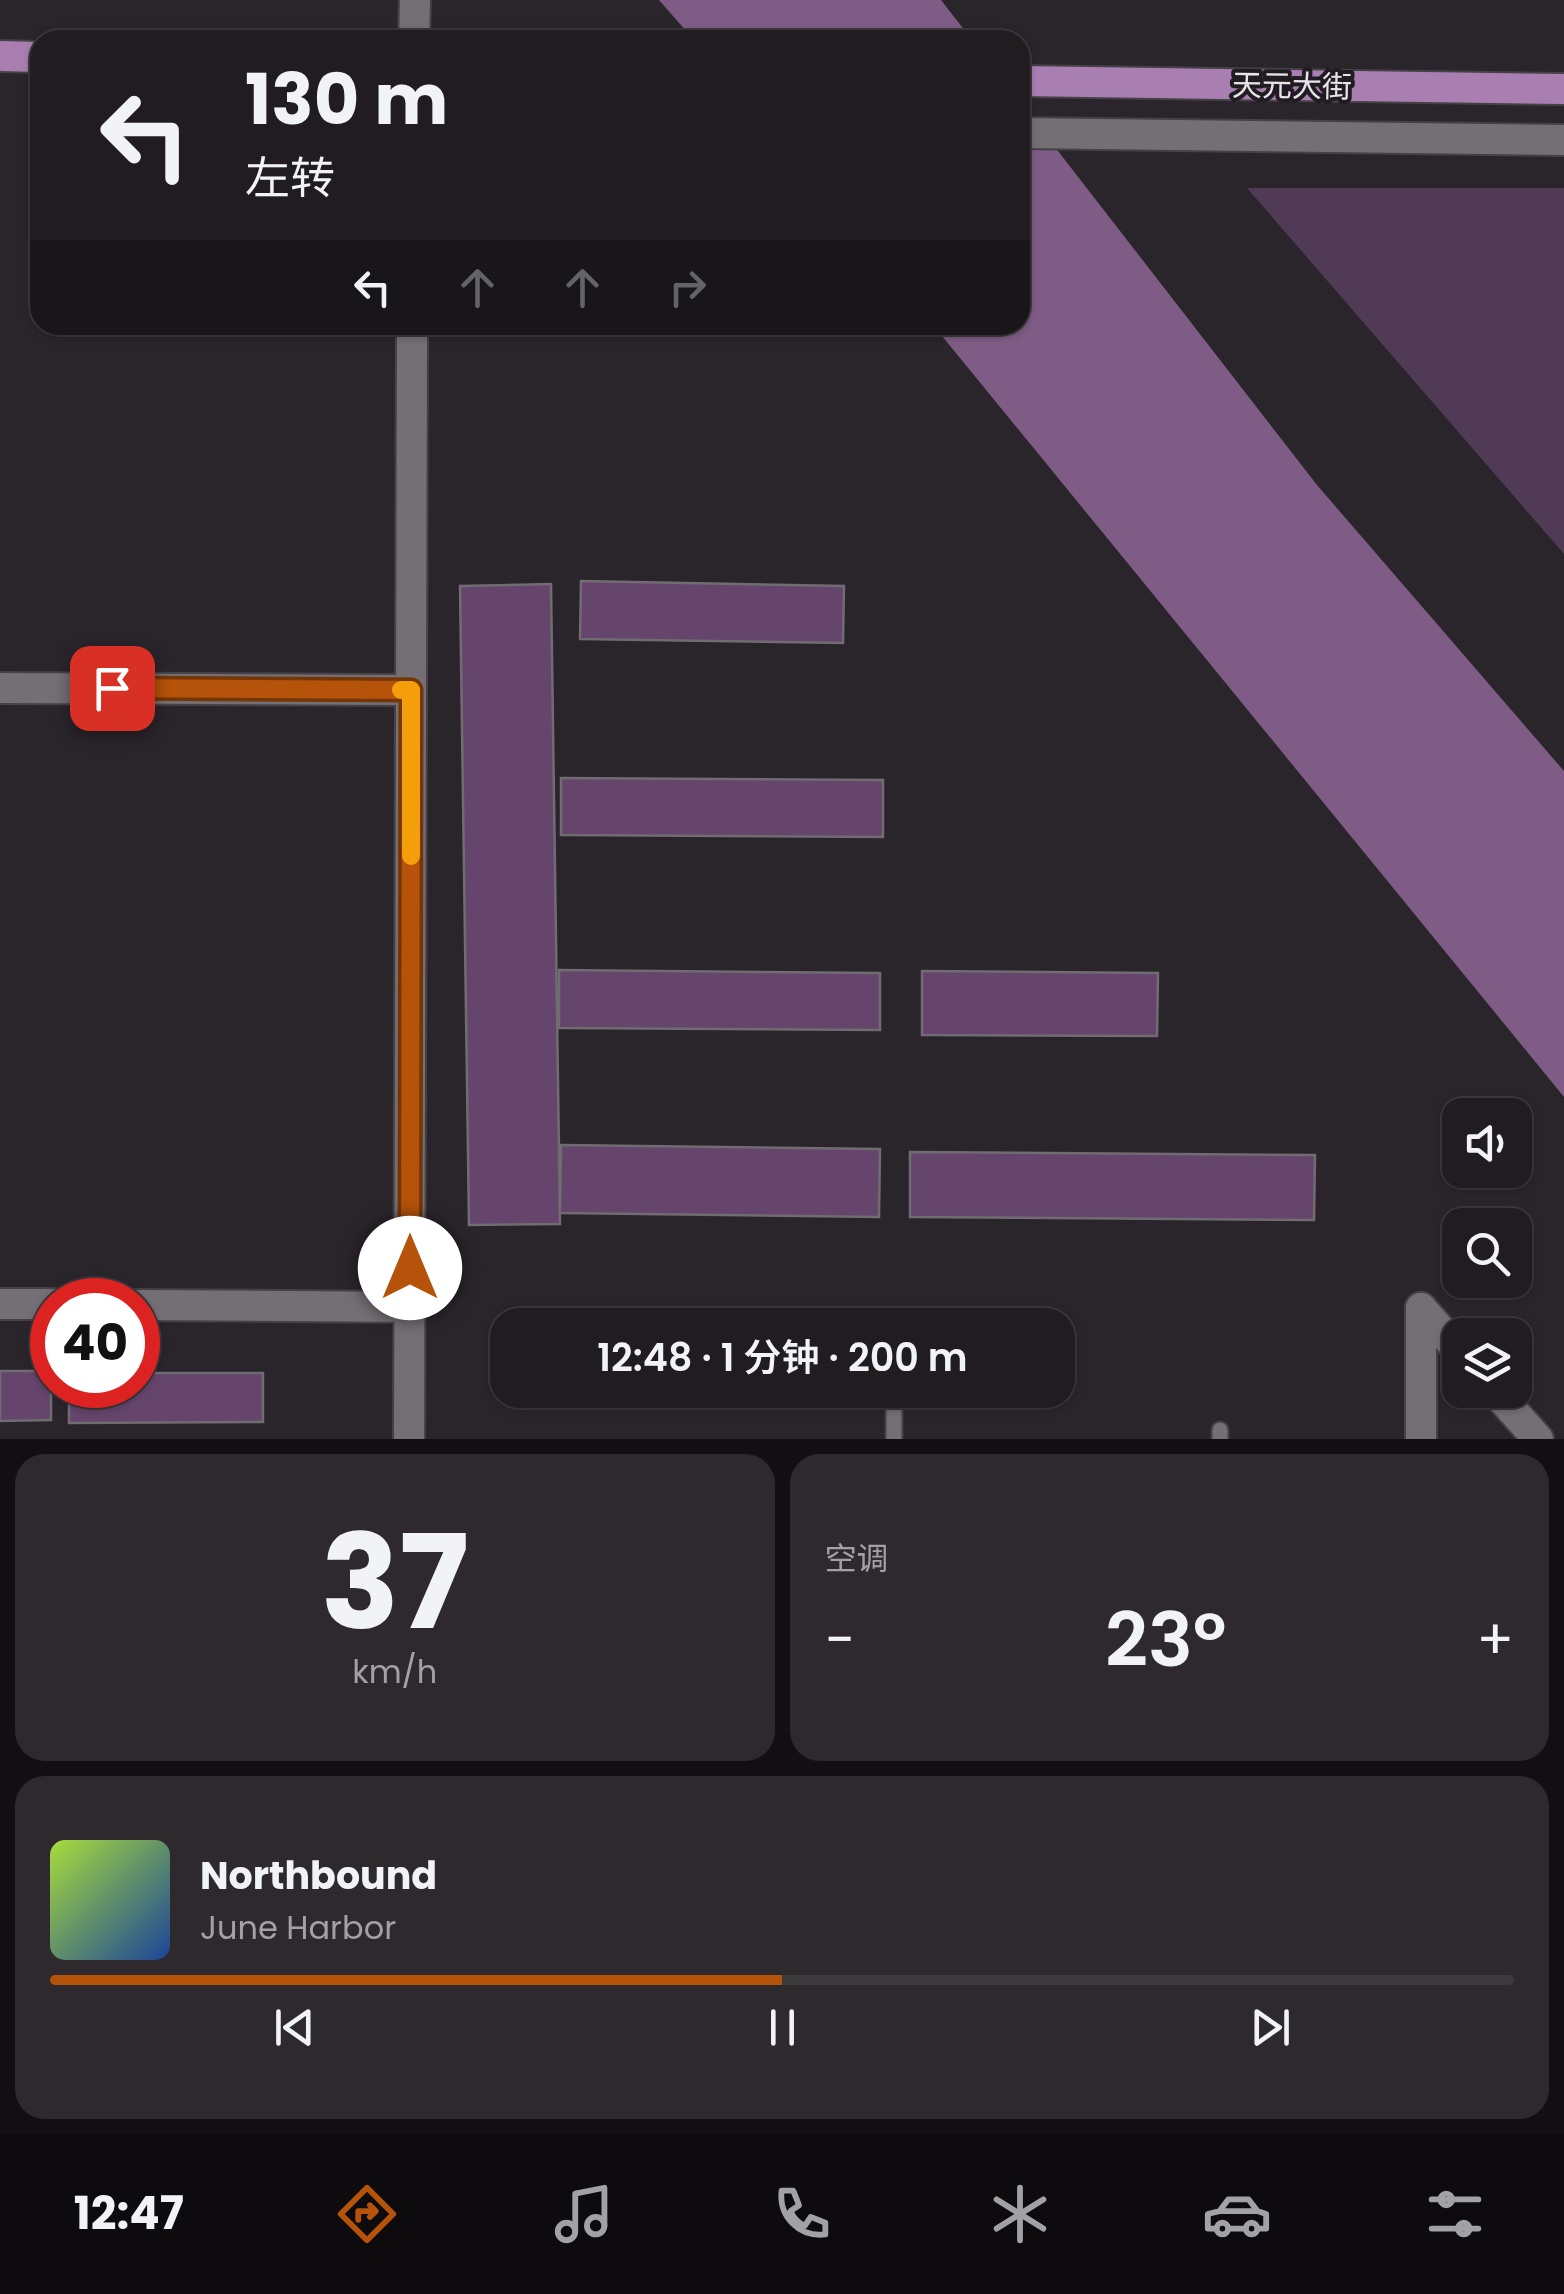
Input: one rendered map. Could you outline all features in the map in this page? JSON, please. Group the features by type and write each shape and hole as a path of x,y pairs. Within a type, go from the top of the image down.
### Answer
{"main road":[{"path":"0,56 30,57"},
{"name":"天元大街","path":"1030,81 1564,89"}],"street":[{"path":"414,30 415,0"},
{"path":"1030,132 1564,140"},
{"path":"409,1439 412,335"},
{"path":"0,688 411,690"},
{"path":"0,1304 30,1304"},
{"path":"160,1305 410,1307"},
{"path":"1421,1439 1421,1308 1442,1332"},
{"path":"1510,1408 1538,1439"}],"lane":[{"path":"894,1411 894,1439"}],"shaded area":[{"path":"659,0 941,0 964,30 685,30"},
{"path":"1030,115 1317,485 1564,771 1564,1097 941,335 1030,335"},
{"path":"1247,188 1564,188 1564,554"}],"building":[{"path":"581,581 844,586 843,643 580,639"},
{"path":"551,584 560,1224 469,1225 460,586"},
{"path":"561,778 883,780 883,837 561,835"},
{"path":"559,970 880,973 880,1030 559,1028"},
{"path":"922,971 1158,973 1157,1036 922,1035"},
{"path":"561,1145 880,1149 879,1217 560,1213"},
{"path":"910,1152 1315,1155 1314,1220 910,1217"},
{"path":"0,1371 30,1371 30,1408 51,1408 51,1420 0,1421"},
{"path":"160,1373 263,1373 263,1422 69,1423 69,1408 160,1408"}],"slow traffic":[{"path":"401,690 411,690 411,856"}],"route":[{"path":"112,688 411,690 410,1268"}]}
